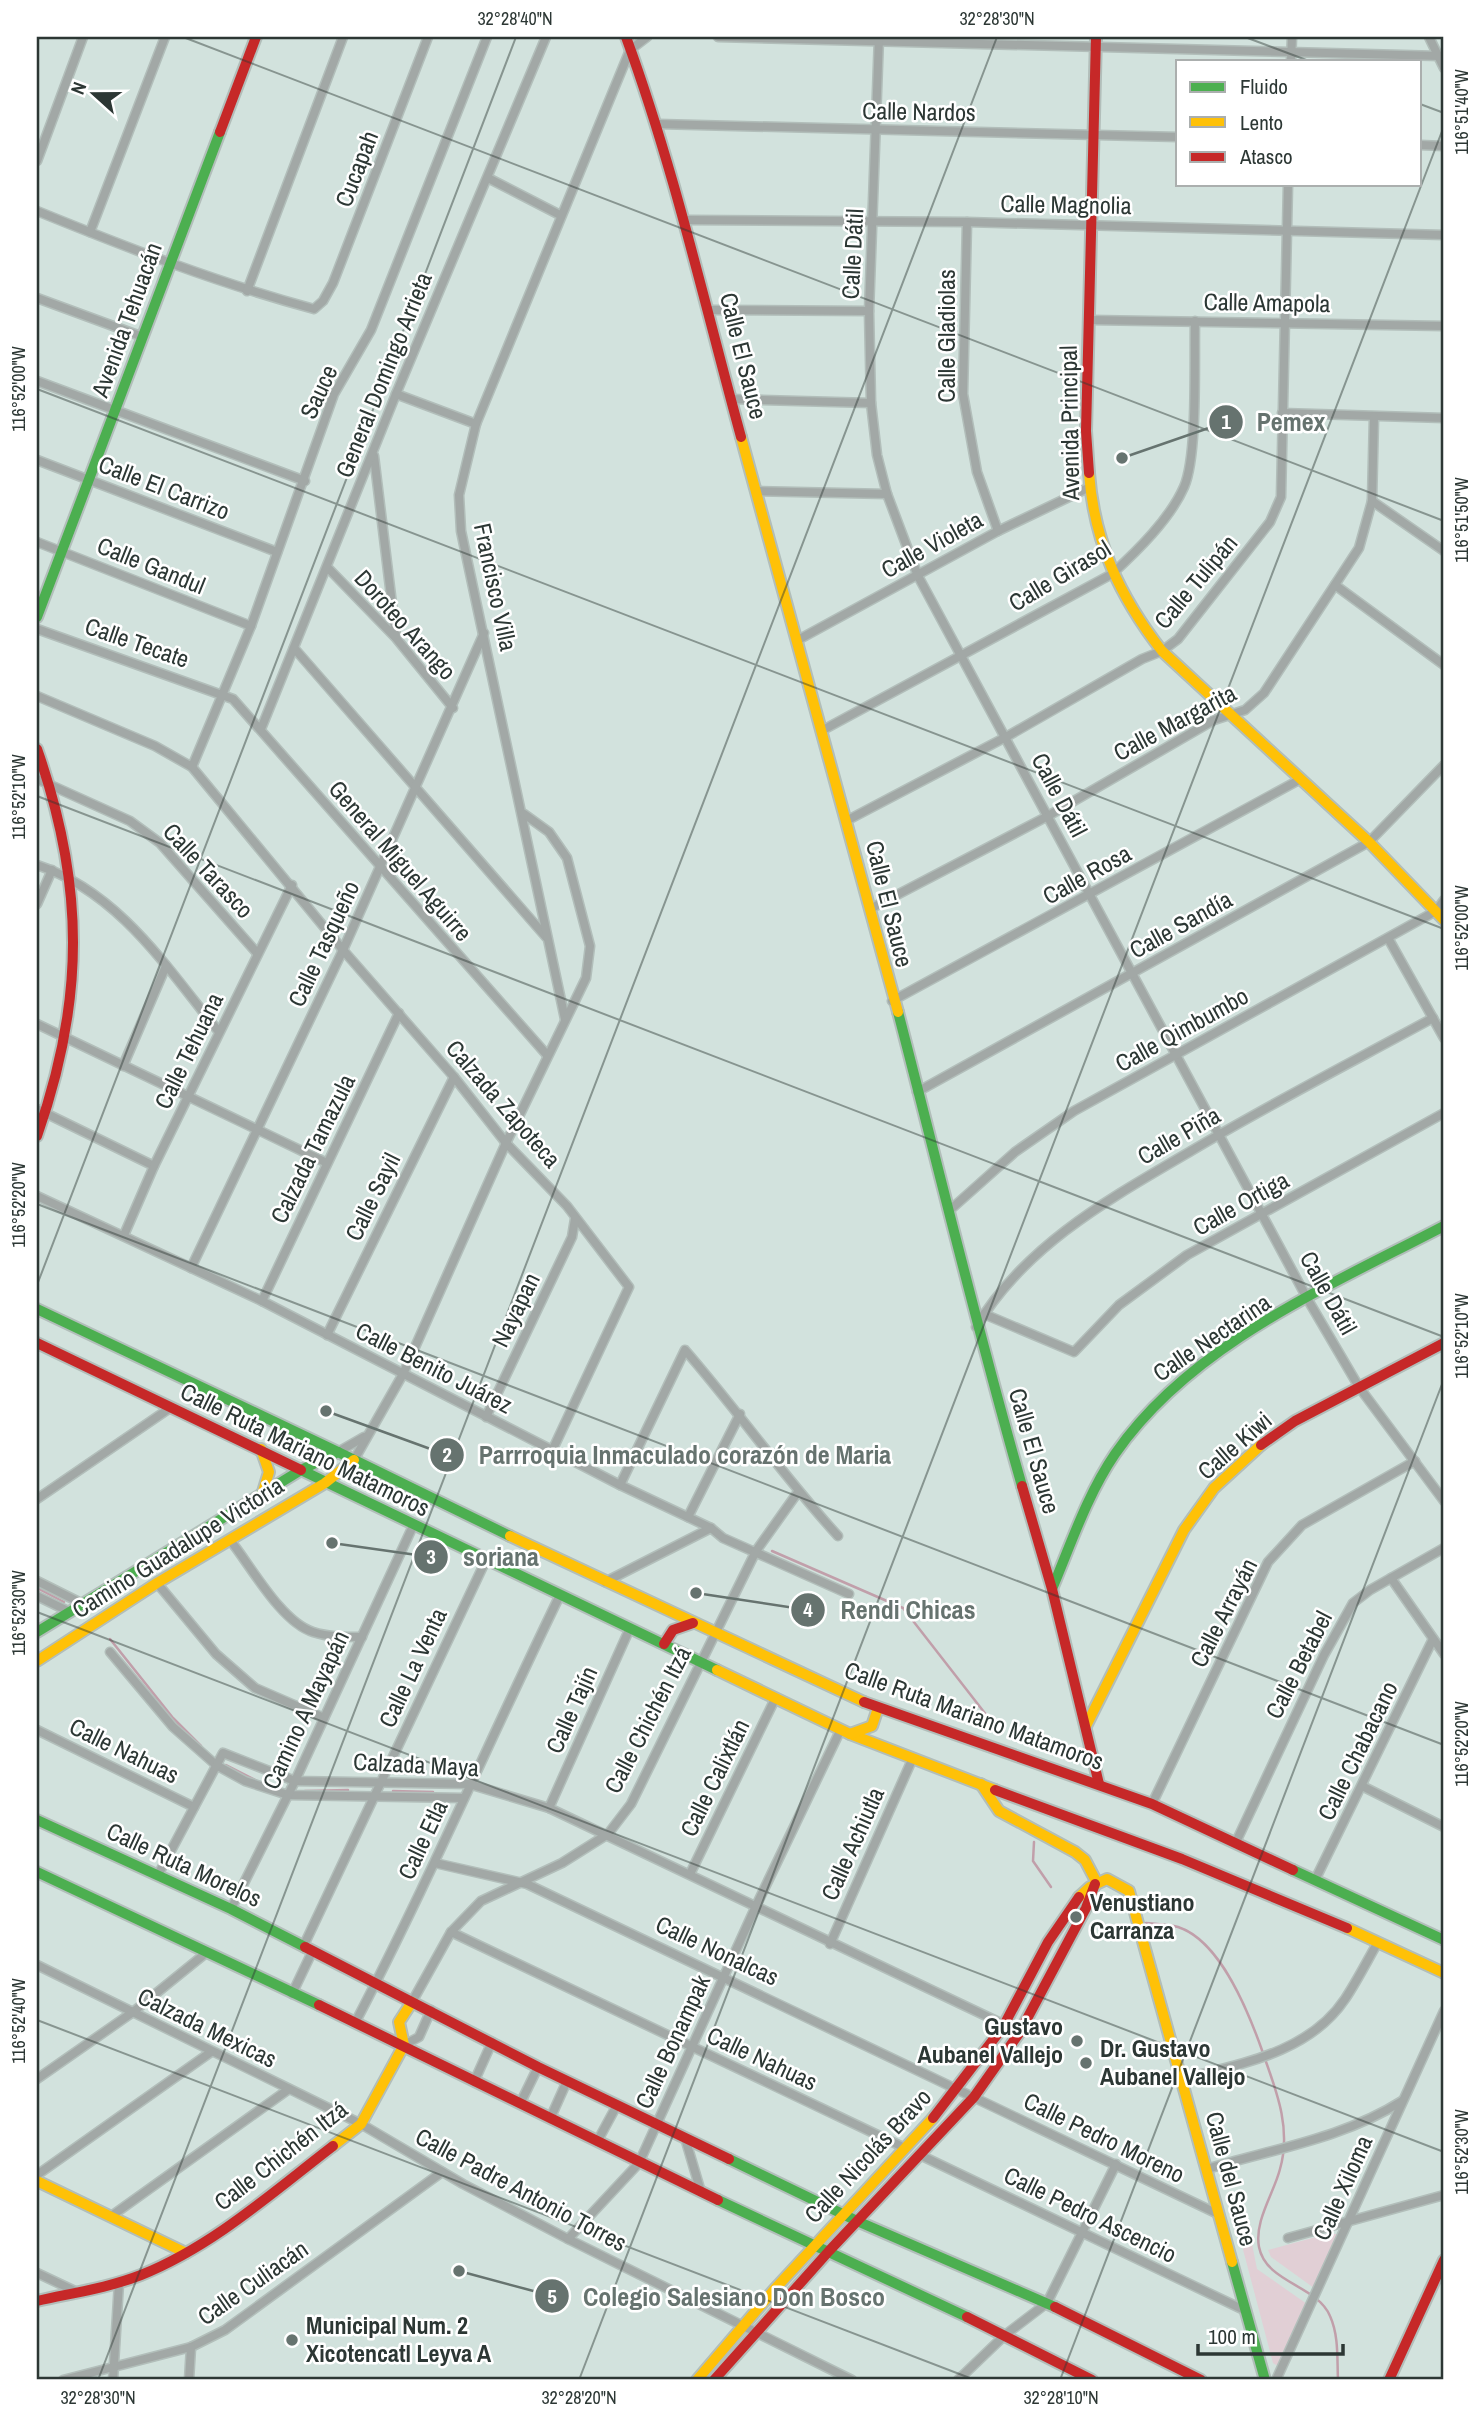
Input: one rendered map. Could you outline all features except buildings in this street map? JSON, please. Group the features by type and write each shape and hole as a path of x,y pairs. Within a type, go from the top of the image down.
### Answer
{"main road":[{"name":"Avenida Tehuacán","path":"37,617 256,37"},
{"name":"Calle El Sauce","path":"626,37 658,124 686,220 755,491 823,730 892,1001 950,1210 976,1327 1052,1589 1099,1784"},
{"name":"Avenida Principal","path":"1096,42 1096,135 1086,431 1094,521 1112,574 1134,615 1162,651 1369,842 1444,920"},
{"path":"37,750 51,785 74,881 77,956 65,1038 41,1111 37,1136"},
{"name":"Calle Nectarina","path":"1052,1589 1082,1516 1116,1452 1160,1399 1222,1352 1308,1300 1444,1226"},
{"name":"Calle Ruta Mariano Matamoros","path":"37,1309 338,1451 714,1634 878,1708 1152,1804 1316,1878 1444,1940"},
{"name":"Calle Ruta Mariano Matamoros","path":"37,1343 845,1732 912,1760 1293,1903 1444,1973"},
{"name":"Calle Kiwi","path":"1086,1726 1184,1530 1214,1488 1252,1452 1284,1429 1359,1387 1443,1346"},
{"path":"261,1449 269,1472 262,1495"},
{"name":"Camino Guadalupe Victoria","path":"37,1632 302,1470 338,1451"},
{"name":"Camino Guadalupe Victoria","path":"37,1661 157,1583 325,1483 354,1460"},
{"path":"664,1644 673,1630 694,1623"},
{"path":"845,1732 872,1726 878,1708"},
{"path":"981,1784 999,1811 1075,1852 1085,1860 1096,1881"},
{"name":"Calle Ruta Morelos","path":"37,1820 231,1909 538,2067 685,2138 858,2221 1047,2303 1201,2380"},
{"path":"37,1872 404,2045 639,2163 1006,2334 1092,2380"},
{"name":"Calle del Sauce","path":"1096,1881 1107,1879 1129,1891 1265,2380"},
{"name":"Calle Nicolás Bravo","path":"697,2380 739,2325 959,2089 1005,2025 1073,1901 1096,1881"},
{"name":"Calle Nicolás Bravo","path":"715,2380 829,2251 974,2097 1020,2032 1087,1908 1096,1881"},
{"name":"Calle Chichén Itzá","path":"37,2301 119,2283 186,2253 252,2208 361,2124 404,2045 397,2026 399,2018 412,2002"},
{"path":"37,2181 186,2253"},
{"path":"1389,2380 1444,2260"}],"street":[{"path":"37,161 83,37"},
{"path":"90,232 165,37"},
{"path":"37,211 170,264 247,291 343,37"},
{"name":"Cucapah","path":"247,291 314,309 323,301 333,283 428,37"},
{"name":"Sauce","path":"192,767 251,626 334,394 371,330 487,37"},
{"name":"General Domingo Arrieta","path":"261,729 396,394 545,37"},
{"path":"630,50 647,37"},
{"path":"718,37 1096,42 1440,56"},
{"path":"1291,60 1292,37"},
{"path":"1429,37 1444,68"},
{"name":"Calle Dátil","path":"879,38 869,311 871,403 877,455 887,494 918,576 1308,1300 1359,1387 1444,1501"},
{"name":"Francisco Villa","path":"565,1019 524,814 461,531 458,495 476,424 630,50"},
{"name":"Calle Nardos","path":"658,124 1176,137"},
{"path":"1422,145 1444,146"},
{"path":"488,178 560,215"},
{"name":"Calle Tulipán","path":"846,821 1006,737 1142,659 1162,651 1178,639 1278,508 1288,186"},
{"name":"Calle Magnolia","path":"686,220 874,220 1444,235"},
{"name":"Calle Gladiolas","path":"967,222 963,394 977,472 998,531"},
{"path":"37,298 143,337"},
{"path":"710,310 869,311"},
{"name":"Calle Amapola","path":"1090,320 1444,326"},
{"name":"Calle Girasol","path":"823,730 1112,574 1144,544 1184,487 1190,459 1195,321"},
{"path":"37,381 305,481"},
{"path":"396,394 476,424"},
{"path":"731,400 871,403"},
{"path":"1282,413 1444,418"},
{"name":"Calle Margarita","path":"870,909 1048,816 1214,720 1245,710 1264,693 1359,548 1372,501 1374,417"},
{"path":"373,453 396,638"},
{"name":"Calle El Carrizo","path":"37,460 277,552"},
{"name":"Calle Violeta","path":"796,641 998,531 1090,487"},
{"path":"755,491 887,494"},
{"path":"1372,501 1444,551"},
{"name":"Calle Gandul","path":"37,542 251,626"},
{"name":"Doroteo Arango","path":"328,568 396,638 453,708"},
{"path":"1335,585 1444,665"},
{"name":"Calle Tecate","path":"37,629 224,693"},
{"name":"Calle Tasqueño","path":"191,1268 381,869 484,633"},
{"path":"293,648 548,939"},
{"name":"General Miguel Aguirre","path":"224,693 261,729 381,869 547,1055"},
{"path":"37,696 155,746 192,767"},
{"name":"Calzada Zapoteca","path":"192,767 343,950 454,1077 506,1143 567,1206 629,1287 552,1451"},
{"name":"Calle Sandía","path":"917,1092 1369,842 1444,767"},
{"name":"Calle Tarasco","path":"37,779 131,821 160,843 257,953"},
{"name":"Calle Rosa","path":"892,1001 1300,780"},
{"path":"506,1143 586,978 590,946 567,858 549,832 524,814"},
{"path":"37,865 74,881 113,906 219,1032"},
{"path":"37,904 52,870"},
{"name":"Calle Tehuana","path":"124,1235 154,1166 292,885"},
{"name":"Calle Qimbumbo","path":"950,1210 1015,1152 1074,1111 1436,911 1444,900"},
{"path":"1388,938 1444,1038"},
{"path":"123,1066 166,966"},
{"name":"Calzada Tamazula","path":"262,1301 400,1013"},
{"name":"Calle Piña","path":"976,1327 1034,1256 1090,1210 1220,1134 1433,1018"},
{"path":"37,1024 327,1163"},
{"name":"Calle Sayil","path":"327,1335 454,1077"},
{"path":"41,1111 154,1166"},
{"name":"Calle Ortiga","path":"984,1314 1074,1352 1119,1305 1187,1255 1444,1113"},
{"name":"Camino Guadalupe Victoria","path":"354,1460 403,1374 506,1143"},
{"name":"Calle Benito Juárez","path":"37,1196 262,1301 552,1451 711,1528 723,1538 849,1594"},
{"name":"Nayapan","path":"486,1417 572,1237 575,1219"},
{"path":"620,1485 685,1350 740,1414 798,1492 838,1536"},
{"path":"37,1499 170,1408"},
{"path":"688,1517 740,1414"},
{"name":"Camino Guadalupe Victoria","path":"338,1451 365,1437"},
{"name":"Calle Arrayán","path":"1152,1804 1268,1562 1302,1525 1415,1461"},
{"name":"Calle Chichén Itzá","path":"412,2002 451,1932 481,1901 522,1883 608,1834 631,1804 756,1551 798,1492"},
{"name":"Camino A Mayapán","path":"231,1909 289,1795 413,1525"},
{"path":"605,1582 711,1528"},
{"path":"230,1540 286,1614 299,1626 332,1636 362,1637"},
{"name":"Calle Betabel","path":"1236,1842 1341,1621 1362,1596 1444,1548"},
{"name":"Calle La Venta","path":"292,1994 380,1781 486,1560"},
{"path":"1391,1578 1444,1654"},
{"path":"37,1581 83,1604"},
{"path":"157,1583 216,1654 255,1688 324,1718"},
{"name":"Calle Etla","path":"355,2023 435,1863 469,1784 560,1595"},
{"path":"37,1596 70,1612"},
{"name":"Calle Tajín","path":"549,1808 631,1628"},
{"name":"Calle Chabacano","path":"1316,1878 1433,1639"},
{"name":"Calzada Maya","path":"110,1652 173,1727 216,1765 245,1781 289,1795 464,1798"},
{"name":"Calle Calixtlán","path":"690,1874 775,1699"},
{"name":"Calle Nahuas","path":"37,1730 194,1807"},
{"name":"Calle Bonampak","path":"568,2239 639,2163 756,1906 845,1732"},
{"name":"Calzada Maya","path":"216,1765 223,1754 295,1781 469,1784 549,1808 1005,2025"},
{"name":"Calle Achiutla","path":"830,1944 912,1760"},
{"path":"158,1875 216,1765"},
{"path":"1362,1786 1443,1824"},
{"name":"Calle Nonalcas","path":"435,1863 522,1883 725,1976 974,2097"},
{"name":"Calle Nahuas","path":"451,1932 905,2148"},
{"path":"1182,2079 1271,2055 1316,2029 1344,2001 1378,1942"},
{"path":"37,2079 133,2012 206,1953"},
{"name":"Calzada Mexicas","path":"37,1965 361,2124"},
{"path":"404,2045 419,2037 431,2010"},
{"name":"Calle Xiloma","path":"1276,2380 1444,2011"},
{"path":"474,2082 492,2042"},
{"path":"37,2175 211,2052"},
{"path":"520,2104 538,2067"},
{"path":"550,2119 567,2081"},
{"path":"110,2217 289,2089"},
{"name":"Calle Pedro Moreno","path":"974,2097 1218,2214"},
{"path":"1207,2169 1346,2130 1378,2117 1402,2101"},
{"path":"597,2142 617,2105"},
{"name":"Calle Padre Antonio Torres","path":"361,2124 442,2172 568,2239 754,2334 852,2380"},
{"path":"685,2138 701,2192"},
{"name":"Calle Pedro Ascencio","path":"920,2155 1244,2310"},
{"path":"958,2380 1006,2334 1047,2303 1116,2164"},
{"name":"Calle Culiacán","path":"63,2380 191,2347 225,2330 442,2172"},
{"path":"1288,2238 1444,2195"},
{"path":"37,2273 75,2291"},
{"path":"113,2380 116,2366 119,2283"},
{"path":"190,2380 191,2347"},
{"path":"825,2380 833,2372"}],"shaded area":[{"path":"1327,2234 1338,2234 1314,2288 1271,2257 1268,2250"},
{"path":"1251,2239 1257,2269 1307,2304 1281,2363 1276,2365 1273,2363 1241,2242"}],"waterway":[{"path":"772,1551 903,1608 998,1730"},
{"path":"37,1588 64,1602"},
{"path":"110,1639 173,1718 201,1746"},
{"path":"226,1765 257,1781"},
{"path":"267,1784 276,1786"},
{"path":"305,1791 348,1790"},
{"path":"393,1791 433,1792"},
{"path":"1034,1842 1033,1861 1051,1887"},
{"path":"1146,1923 1178,1927 1207,1947 1231,1980 1250,2018 1263,2053"},
{"path":"1265,2059 1282,2113 1284,2141 1280,2169 1259,2227 1259,2247 1271,2269 1314,2297 1330,2316 1336,2340 1338,2380"}],"traffic: fast":[{"path":"37,617 220,132"},
{"path":"898,1012 1022,1486"},
{"path":"1052,1589 1080,1520 1105,1470 1146,1415 1182,1380 1265,1321 1444,1226"},
{"path":"37,1309 338,1452"},
{"path":"37,1632 301,1470 338,1452 510,1536"},
{"path":"301,1470 717,1670"},
{"path":"37,1820 231,1909 305,1947"},
{"path":"1293,1870 1444,1940"},
{"path":"37,1872 319,2005"},
{"path":"729,2159 857,2221 1055,2307"},
{"path":"718,2200 967,2317"},
{"path":"1232,2262 1265,2380"}],"traffic: slow":[{"path":"741,437 898,1012"},
{"path":"1089,473 1097,522 1112,568 1134,610 1162,651 1369,842 1444,920"},
{"path":"1086,1726 1184,1530 1214,1488 1261,1445"},
{"path":"261,1449 269,1472 262,1495"},
{"path":"37,1661 157,1583 325,1483 354,1460"},
{"path":"510,1536 864,1702"},
{"path":"717,1670 850,1734 995,1790"},
{"path":"850,1734 872,1726 878,1708"},
{"path":"981,1784 999,1811 1075,1852 1085,1860 1096,1881"},
{"path":"1079,1897 1090,1887 1107,1879 1129,1891 1232,2262"},
{"path":"1347,1928 1444,1973"},
{"path":"333,2146 361,2124 404,2045 399,2022 412,2002"},
{"path":"697,2380 773,2291 933,2118"},
{"path":"37,2181 186,2253"}],"traffic: jam":[{"path":"220,132 256,37"},
{"path":"626,37 674,186 741,437"},
{"path":"1089,473 1086,431 1096,37"},
{"path":"37,749 53,799 64,848 71,895 73,942 71,990 64,1037 53,1086 37,1136"},
{"path":"37,1343 301,1470"},
{"path":"1261,1445 1295,1421 1444,1343"},
{"path":"1022,1486 1052,1589 1099,1784"},
{"path":"664,1644 673,1630 693,1623"},
{"path":"864,1702 1152,1804 1293,1870"},
{"path":"995,1790 1182,1859 1347,1928"},
{"path":"714,2380 829,2251 974,2097 1020,2032 1086,1908 1095,1884"},
{"path":"933,2118 1003,2027 1048,1942 1079,1897"},
{"path":"305,1947 538,2067 729,2159"},
{"path":"319,2005 718,2200"},
{"path":"37,2301 116,2283 167,2263 218,2234 333,2146"},
{"path":"1389,2380 1444,2260"},
{"path":"1055,2307 1201,2380"},
{"path":"967,2317 1092,2380"}],"place":[{"name":"Pemex","path":"1122,458"},
{"name":"Parrroquia Inmaculado corazón de Maria","path":"326,1411"},
{"name":"soriana","path":"332,1543"},
{"name":"Rendi Chicas","path":"696,1593"},
{"name":"Venustiano Carranza","path":"1076,1917"},
{"name":"Gustavo Aubanel Vallejo","path":"1077,2041"},
{"name":"Dr. Gustavo Aubanel Vallejo","path":"1086,2063"},
{"name":"Colegio Salesiano Don Bosco","path":"459,2271"},
{"name":"Municipal Num. 2 Xicotencatl Leyva A","path":"292,2340"}]}
